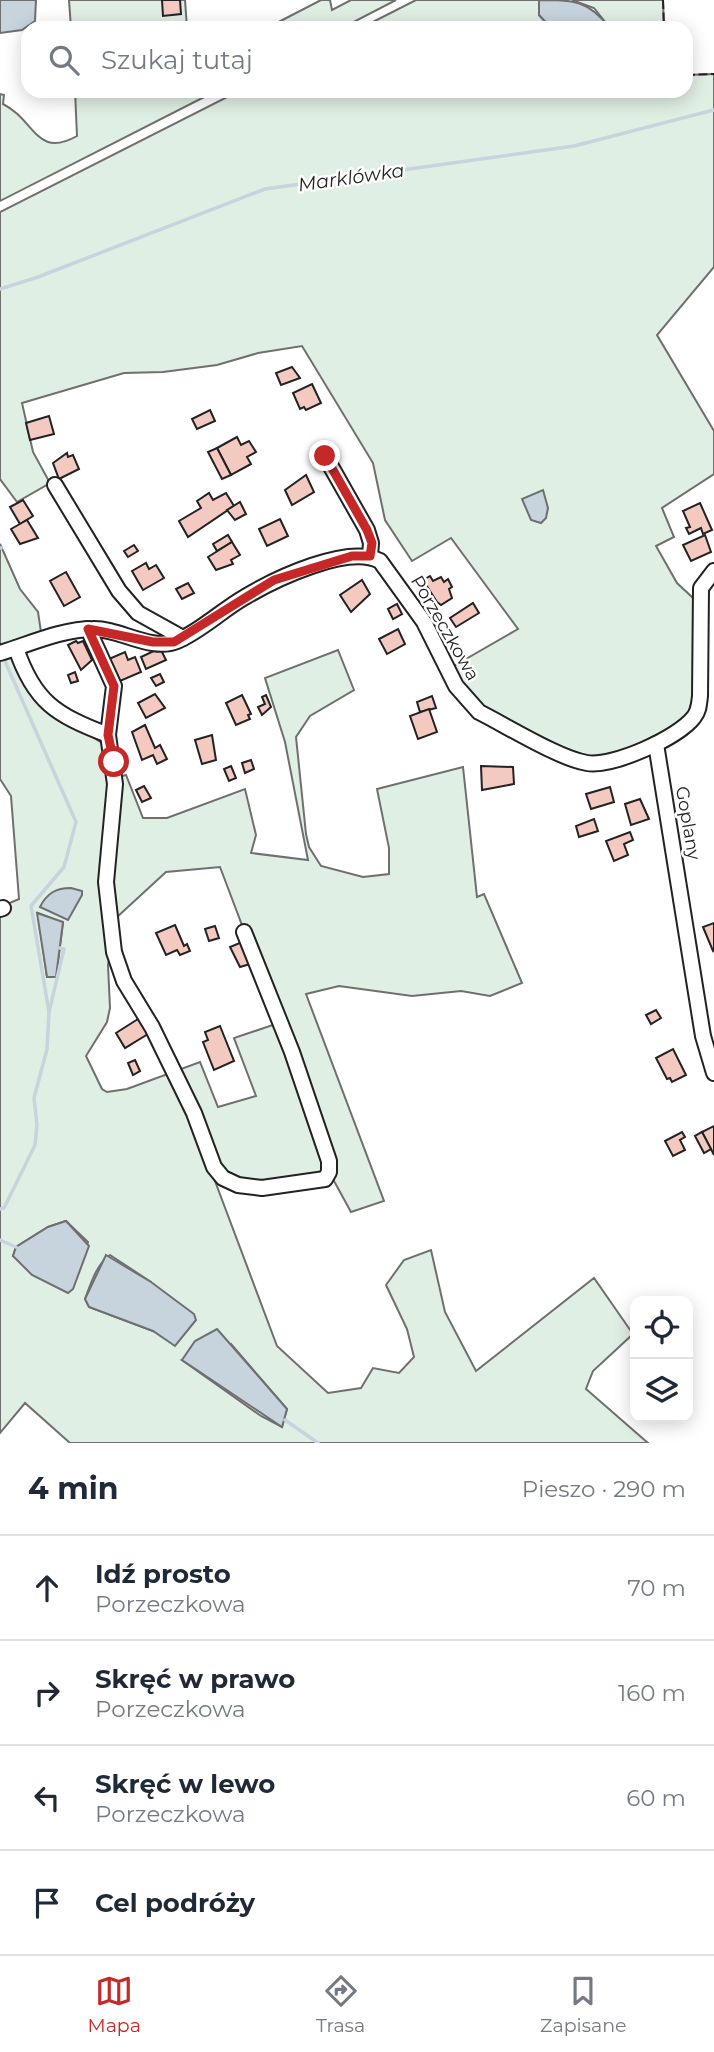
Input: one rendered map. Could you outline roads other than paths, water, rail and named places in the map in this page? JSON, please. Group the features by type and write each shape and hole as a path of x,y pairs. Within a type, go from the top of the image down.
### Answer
{"street":[{"path":"0,653 88,629 179,645 274,580 352,556 370,556 372,543 367,530 325,456"},
{"path":"55,485 119,591 138,613 179,645"},
{"name":"Porzeczkowa","path":"370,556 380,561 402,588 424,622 456,686 479,712 587,763 617,759 656,744 676,732 697,712 700,696 701,588 714,572"},
{"path":"88,629 114,686 108,735 115,784 106,882 114,952 124,981 194,1113 214,1167 223,1178 238,1185 261,1188 325,1180 329,1172 329,1161 316,1120 244,932"},
{"path":"16,648 24,673 43,701 108,735"},
{"name":"Goplany","path":"656,744 703,1037 714,1072"}],"waterway":[{"name":"Marklówka","path":"0,289 38,277 265,189 574,146 714,110"},
{"path":"4,659 76,822 64,867 31,906 49,1012"},
{"path":"0,1209 4,1208 35,1145 37,1125 34,1098 47,1049 49,1012 64,949 60,948"},
{"path":"0,1240 16,1247"},
{"path":"285,1420 318,1443"}]}
